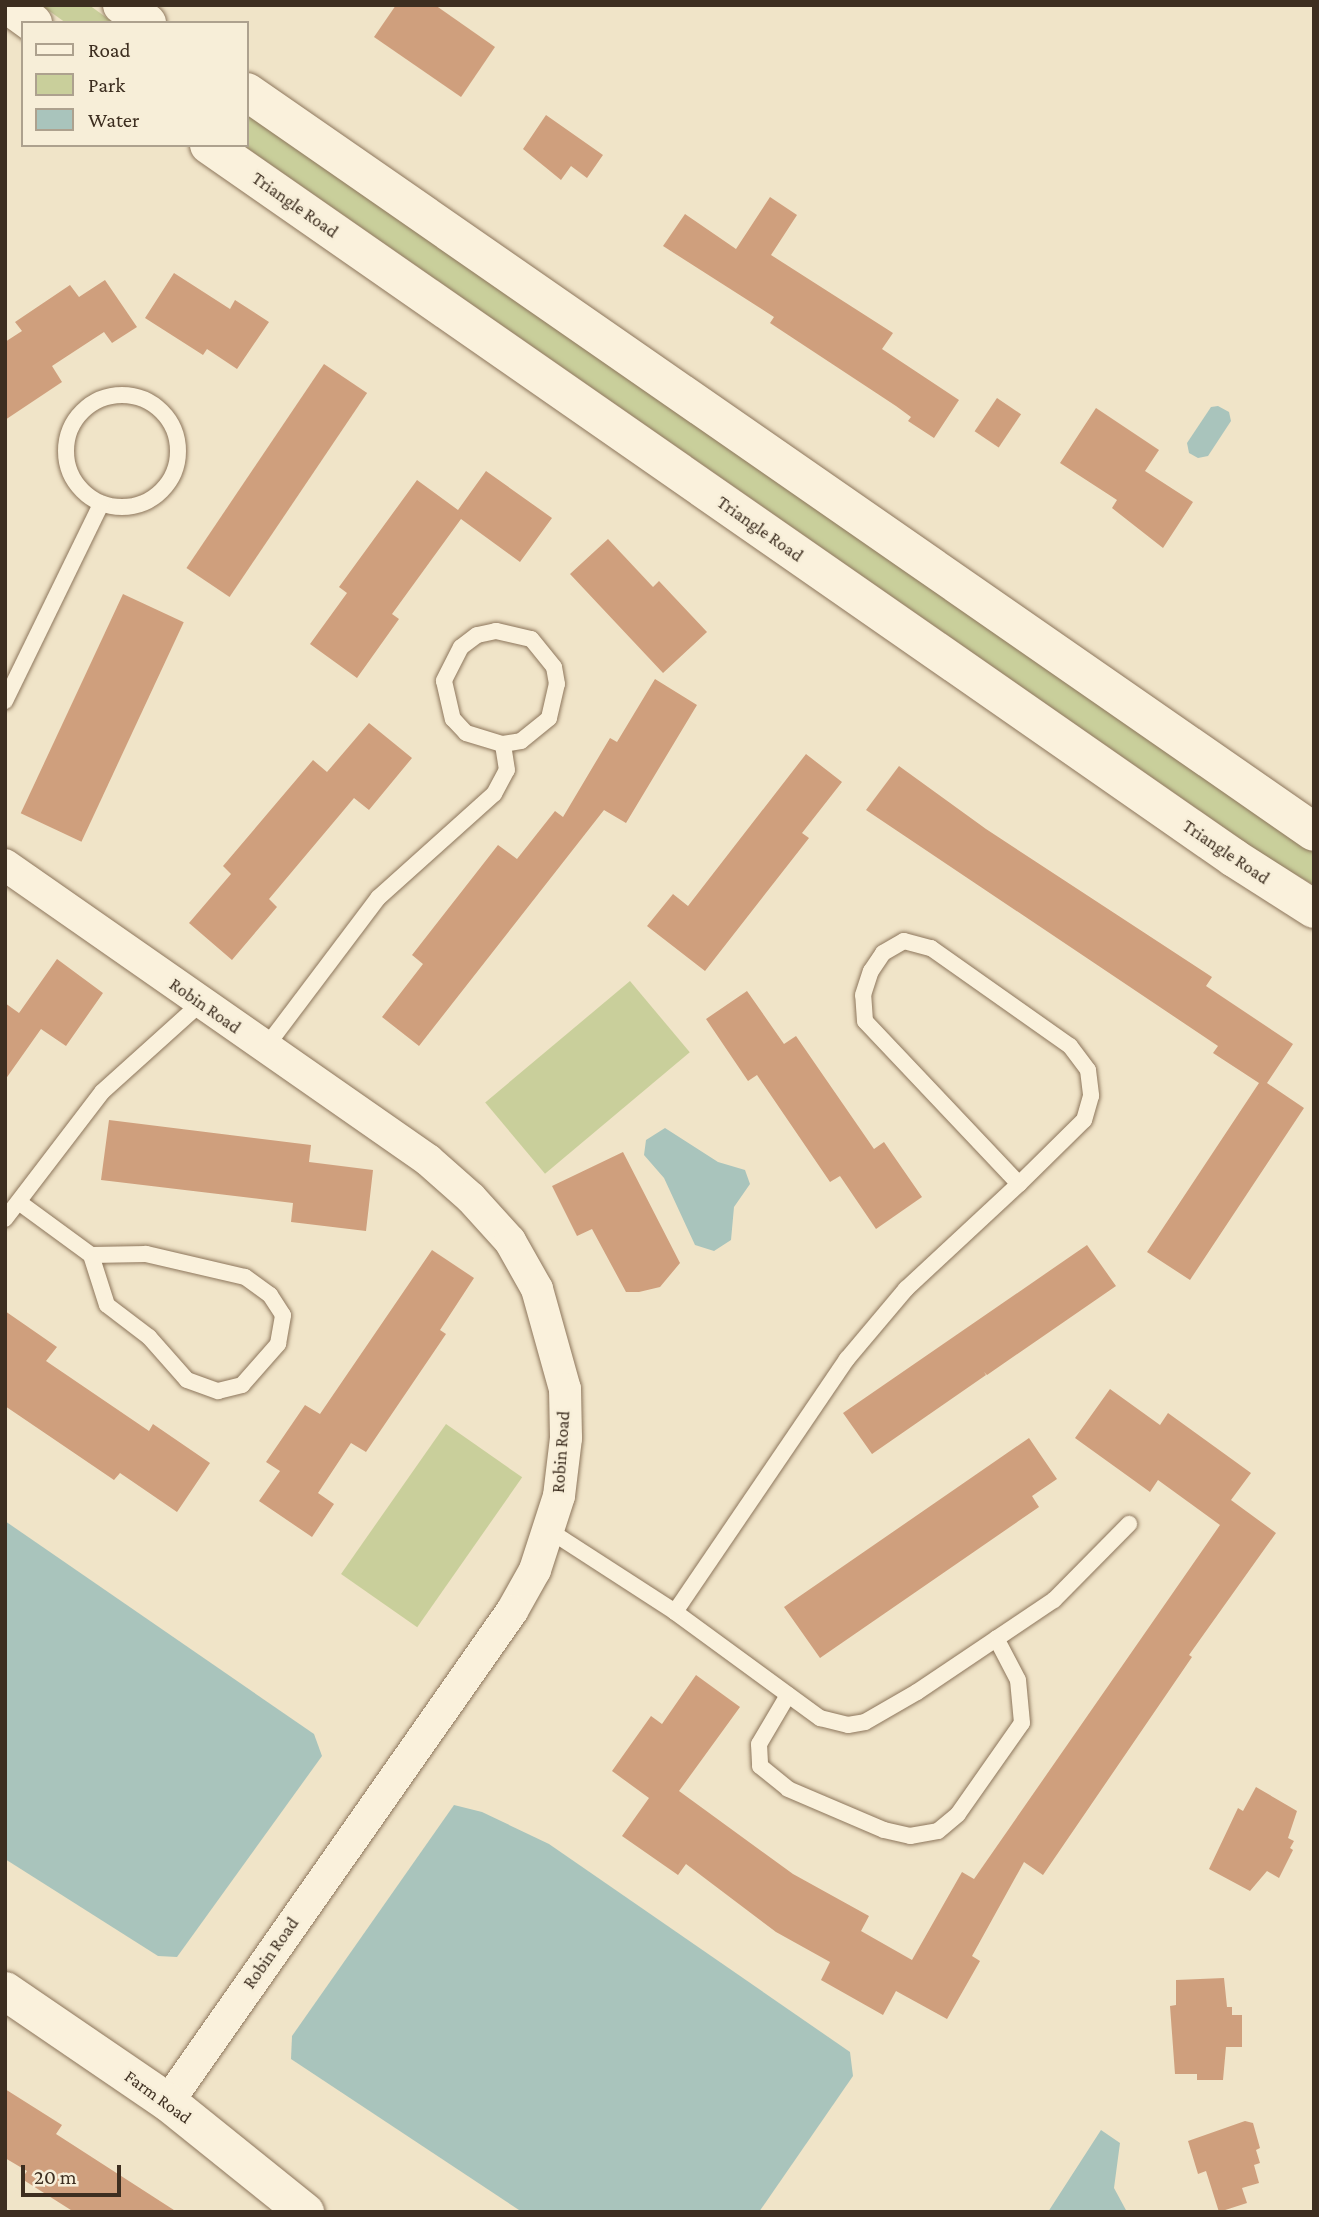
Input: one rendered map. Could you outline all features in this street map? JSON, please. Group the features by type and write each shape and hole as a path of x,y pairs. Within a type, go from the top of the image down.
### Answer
{"street":[{"path":"8,5 30,21"},
{"path":"122,5 144,21"},
{"path":"248,93 1314,832"},
{"name":"Triangle Road","path":"212,147 1234,858 1314,909"},
{"name":"Robin Road","path":"7,870 428,1160 510,1241 537,1289 565,1389 566,1437 550,1531 512,1611 168,2102"},
{"name":"Farm Road","path":"5,1991 168,2102 305,2212"}],"lane":[{"path":"111,395 147,400 166,417 178,440 174,474 152,500 118,508 101,504 74,481 66,464 70,429 79,413 111,395"},
{"path":"5,701 101,504"},
{"path":"496,631 531,639 554,667 557,684 549,718 537,732 503,744 466,733 445,701 444,681 461,647 477,635 496,631"},
{"path":"265,1048 378,898 494,794 507,770 503,744"},
{"path":"675,1612 847,1359 906,1289 1019,1184 1084,1120 1091,1096 1088,1070 1070,1046 931,948 904,941 883,953 871,971 863,995 865,1021 1019,1184"},
{"path":"5,1219 20,1203 102,1092 201,1003"},
{"path":"20,1203 91,1255 107,1305 149,1338 187,1380 218,1391 242,1385 278,1344 283,1315 270,1295 245,1277 146,1254 91,1255"},
{"path":"550,1531 675,1612 820,1718 848,1725 865,1722 1054,1600 1129,1524"},
{"path":"788,1695 759,1744 760,1766 788,1789 884,1830 910,1836 938,1831 958,1814 1022,1723 1018,1681 996,1638"}],"green space":[{"path":"41,5 89,5 111,21 63,21"},
{"path":"248,115 1314,853 1314,885 1271,860 246,147 248,147"},
{"path":"630,981 690,1052 545,1174 485,1102"},
{"path":"446,1424 522,1477 417,1627 341,1574"}],"water":[{"path":"1218,406 1229,412 1231,421 1208,456 1198,458 1189,453 1187,443 1211,407"},
{"path":"665,1128 718,1162 745,1170 750,1184 734,1207 731,1240 714,1251 695,1245 664,1178 644,1155 646,1140"},
{"path":"5,1521 314,1734 322,1756 177,1957 158,1956 5,1859"},
{"path":"454,1805 482,1812 549,1844 850,2052 853,2076 759,2212 522,2212 291,2059 292,2036"},
{"path":"1101,2130 1120,2143 1114,2188 1127,2212 1048,2212"}],"building":[{"path":"396,5 435,5 495,47 461,97 374,37"},
{"path":"546,115 603,155 587,178 571,166 561,180 523,149"},
{"path":"770,197 797,215 771,255 893,333 882,349 959,400 934,438 908,421 911,417 896,406 770,323 774,317 663,246 685,214 736,249"},
{"path":"174,273 230,309 235,300 269,322 237,369 207,349 203,355 145,318"},
{"path":"105,280 137,327 112,343 104,332 52,366 62,382 5,420 5,342 22,331 15,322 70,285 79,297"},
{"path":"324,364 367,393 230,597 186,568"},
{"path":"997,398 1021,414 999,447 975,431"},
{"path":"1096,408 1159,450 1145,471 1193,502 1163,548 1112,508 1117,500 1060,463"},
{"path":"486,471 552,518 520,562 461,519 392,614 399,619 357,678 310,644 347,593 339,587 417,480 458,510"},
{"path":"608,539 653,587 659,581 707,632 663,673 570,574"},
{"path":"123,594 184,622 81,842 21,813"},
{"path":"655,679 697,705 626,823 604,810 419,1046 382,1017 423,964 412,955 498,845 517,859 555,811 563,817 610,738 617,742"},
{"path":"369,723 412,758 369,810 354,798 269,899 277,907 232,960 189,923 231,874 223,866 313,760 327,772"},
{"path":"806,754 842,782 802,833 809,838 705,971 647,926 673,894 688,906"},
{"path":"899,766 986,829 1212,977 1206,986 1293,1044 1267,1083 1304,1108 1190,1280 1147,1252 1259,1083 1213,1053 1218,1046 866,810"},
{"path":"57,959 103,993 66,1046 41,1029 5,1080 5,1003 19,1013"},
{"path":"747,991 784,1044 796,1036 874,1149 884,1142 922,1197 876,1229 840,1176 830,1182 757,1075 748,1081 706,1019"},
{"path":"109,1120 311,1145 309,1162 373,1170 366,1231 291,1222 293,1203 101,1180"},
{"path":"623,1152 680,1263 660,1287 639,1292 626,1292 592,1229 577,1236 552,1186"},
{"path":"1087,1245 1116,1286 987,1375 984,1372 986,1375 872,1454 843,1413"},
{"path":"432,1250 474,1278 440,1330 446,1334 366,1452 351,1443 318,1493 334,1504 312,1537 259,1501 280,1471 266,1462 305,1405 320,1414"},
{"path":"5,1311 57,1347 46,1361 149,1431 153,1424 210,1463 177,1512 120,1473 114,1480 5,1406"},
{"path":"1110,1389 1160,1425 1168,1413 1251,1473 1231,1500 1276,1533 1189,1655 1192,1657 1043,1875 1024,1862 972,1956 980,1961 947,2019 896,1991 883,2015 821,1980 830,1962 776,1932 686,1864 678,1875 622,1836 649,1798 612,1771 651,1716 662,1724 696,1675 740,1707 679,1791 793,1874 869,1916 861,1931 912,1960 962,1872 974,1879 1220,1525 1158,1480 1150,1492 1075,1438"},
{"path":"1029,1438 1057,1479 1032,1496 1039,1507 820,1658 784,1607"},
{"path":"1256,1787 1297,1811 1288,1838 1294,1841 1290,1848 1293,1850 1279,1878 1267,1871 1250,1891 1209,1869 1238,1808 1243,1811"},
{"path":"1224,1978 1227,2007 1232,2007 1232,2015 1242,2015 1242,2047 1226,2047 1223,2080 1197,2080 1197,2074 1175,2074 1170,2006 1176,2005 1176,1980"},
{"path":"5,2089 62,2125 56,2134 177,2212 74,2212 22,2179 27,2171 5,2158"},
{"path":"1245,2121 1253,2123 1260,2148 1256,2150 1260,2163 1254,2165 1259,2183 1242,2188 1247,2203 1219,2212 1206,2171 1198,2174 1188,2141"}]}
